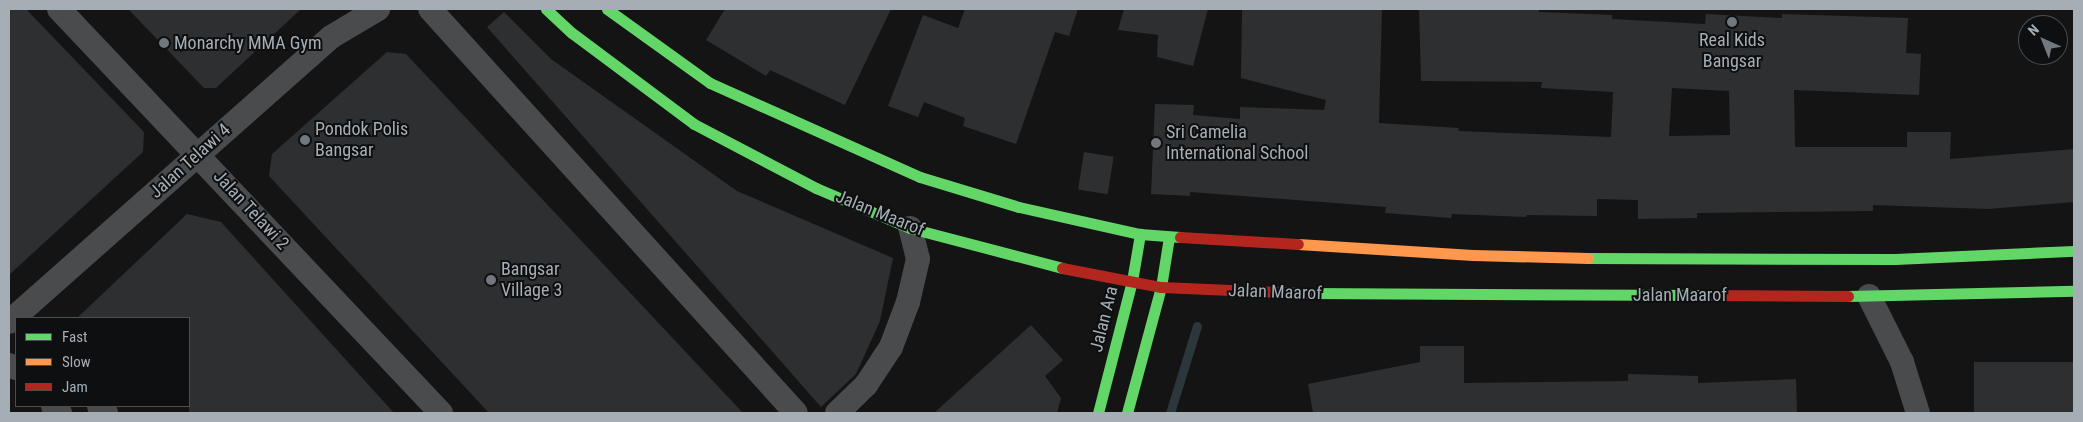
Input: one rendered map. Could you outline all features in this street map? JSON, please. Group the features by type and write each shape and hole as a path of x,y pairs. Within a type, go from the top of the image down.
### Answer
{"main road":[{"name":"Jalan Maarof","path":"546,9 572,33 694,124 816,188 910,228 1032,262 1161,287 1281,293 1869,296 2074,291"},
{"name":"Jalan Maarof","path":"607,9 710,83 920,177 1019,207 1140,234 1578,258 1895,258 2074,252"},
{"name":"Jalan Ara","path":"1098,413 1132,281 1140,234"},
{"path":"1127,413 1161,287 1169,236"}],"street":[{"name":"Jalan Telawi 2","path":"59,9 441,413"},
{"path":"331,36 348,9"},
{"name":"Jalan Telawi 4","path":"16,317 331,36 378,9"},
{"path":"430,9 796,413"},
{"path":"837,413 866,385 891,347 908,302 918,259 910,228"},
{"path":"1869,296 1902,362 1918,413"}],"building":[{"path":"9,9 26,9 144,132 143,152 9,275"},
{"path":"128,9 301,9 216,88 204,88"},
{"path":"725,9 891,9 845,105 770,70 766,76 706,40"},
{"path":"965,9 1078,9 1069,36 1055,32 1016,144 963,126 965,118 924,102 918,117 888,106 923,15 958,28"},
{"path":"1124,9 1208,9 1193,66 1157,57 1158,35 1118,30"},
{"path":"1242,9 1382,9 1379,123 1459,128 1458,131 1611,137 1613,92 1541,88 1542,82 1421,81 1419,9 1539,9 1539,12 1612,15 1612,19 1705,24 1706,14 1782,18 1782,14 1908,18 1906,53 1921,54 1919,95 1794,90 1795,147 1907,147 1907,132 1951,132 1950,159 2074,149 2074,202 1988,209 1873,205 1873,211 1697,213 1697,218 1638,219 1638,200 1597,199 1597,216 1527,215 1526,217 1452,214 1451,218 1385,213 1386,207 1190,192 1190,196 1151,194 1155,104 1194,105 1193,115 1240,119 1240,107 1324,110 1326,100 1241,78","holes":["1672,88 1729,91 1730,135 1669,136"]},
{"path":"504,12 551,59 737,191 893,258 880,321 856,374 821,407 487,27"},
{"name":"Bangsar Village 3","path":"387,52 406,54 743,413 489,413 269,176 272,154"},
{"path":"1084,152 1114,157 1108,194 1078,190"},
{"path":"187,214 221,222 394,413 189,413 190,317 78,317"},
{"path":"1031,325 1063,360 1045,376 1061,398 1057,413 934,413"},
{"path":"1420,346 1464,346 1464,383 1628,381 1628,374 1698,376 1698,383 1796,379 1797,413 1313,413 1308,384 1420,362"},
{"path":"1974,362 2074,362 2074,413 1974,413"}],"waterway":[{"path":"1170,413 1197,326"}],"traffic: fast":[{"path":"546,9 572,33 694,124 816,188 910,228 1062,268"},
{"path":"607,9 710,83 920,177 1019,207 1140,234 1180,237"},
{"path":"1098,413 1132,281 1140,234"},
{"path":"1127,413 1161,287 1169,237"},
{"path":"1588,258 1895,259 2074,251"},
{"path":"1848,296 2074,291"},
{"path":"1305,293 1704,295"}],"traffic: slow":[{"path":"1298,244 1473,255 1588,258"}],"traffic: jam":[{"path":"1180,237 1298,244"},
{"path":"1062,268 1161,287 1305,293"},
{"path":"1704,295 1848,296"}],"place":[{"name":"Real Kids Bangsar","path":"1732,22"},
{"name":"Monarchy MMA Gym","path":"164,43"},
{"name":"Pondok Polis Bangsar","path":"305,140"},
{"name":"Sri Camelia International School","path":"1156,143"},
{"name":"Bangsar Village 3","path":"491,280"}]}
